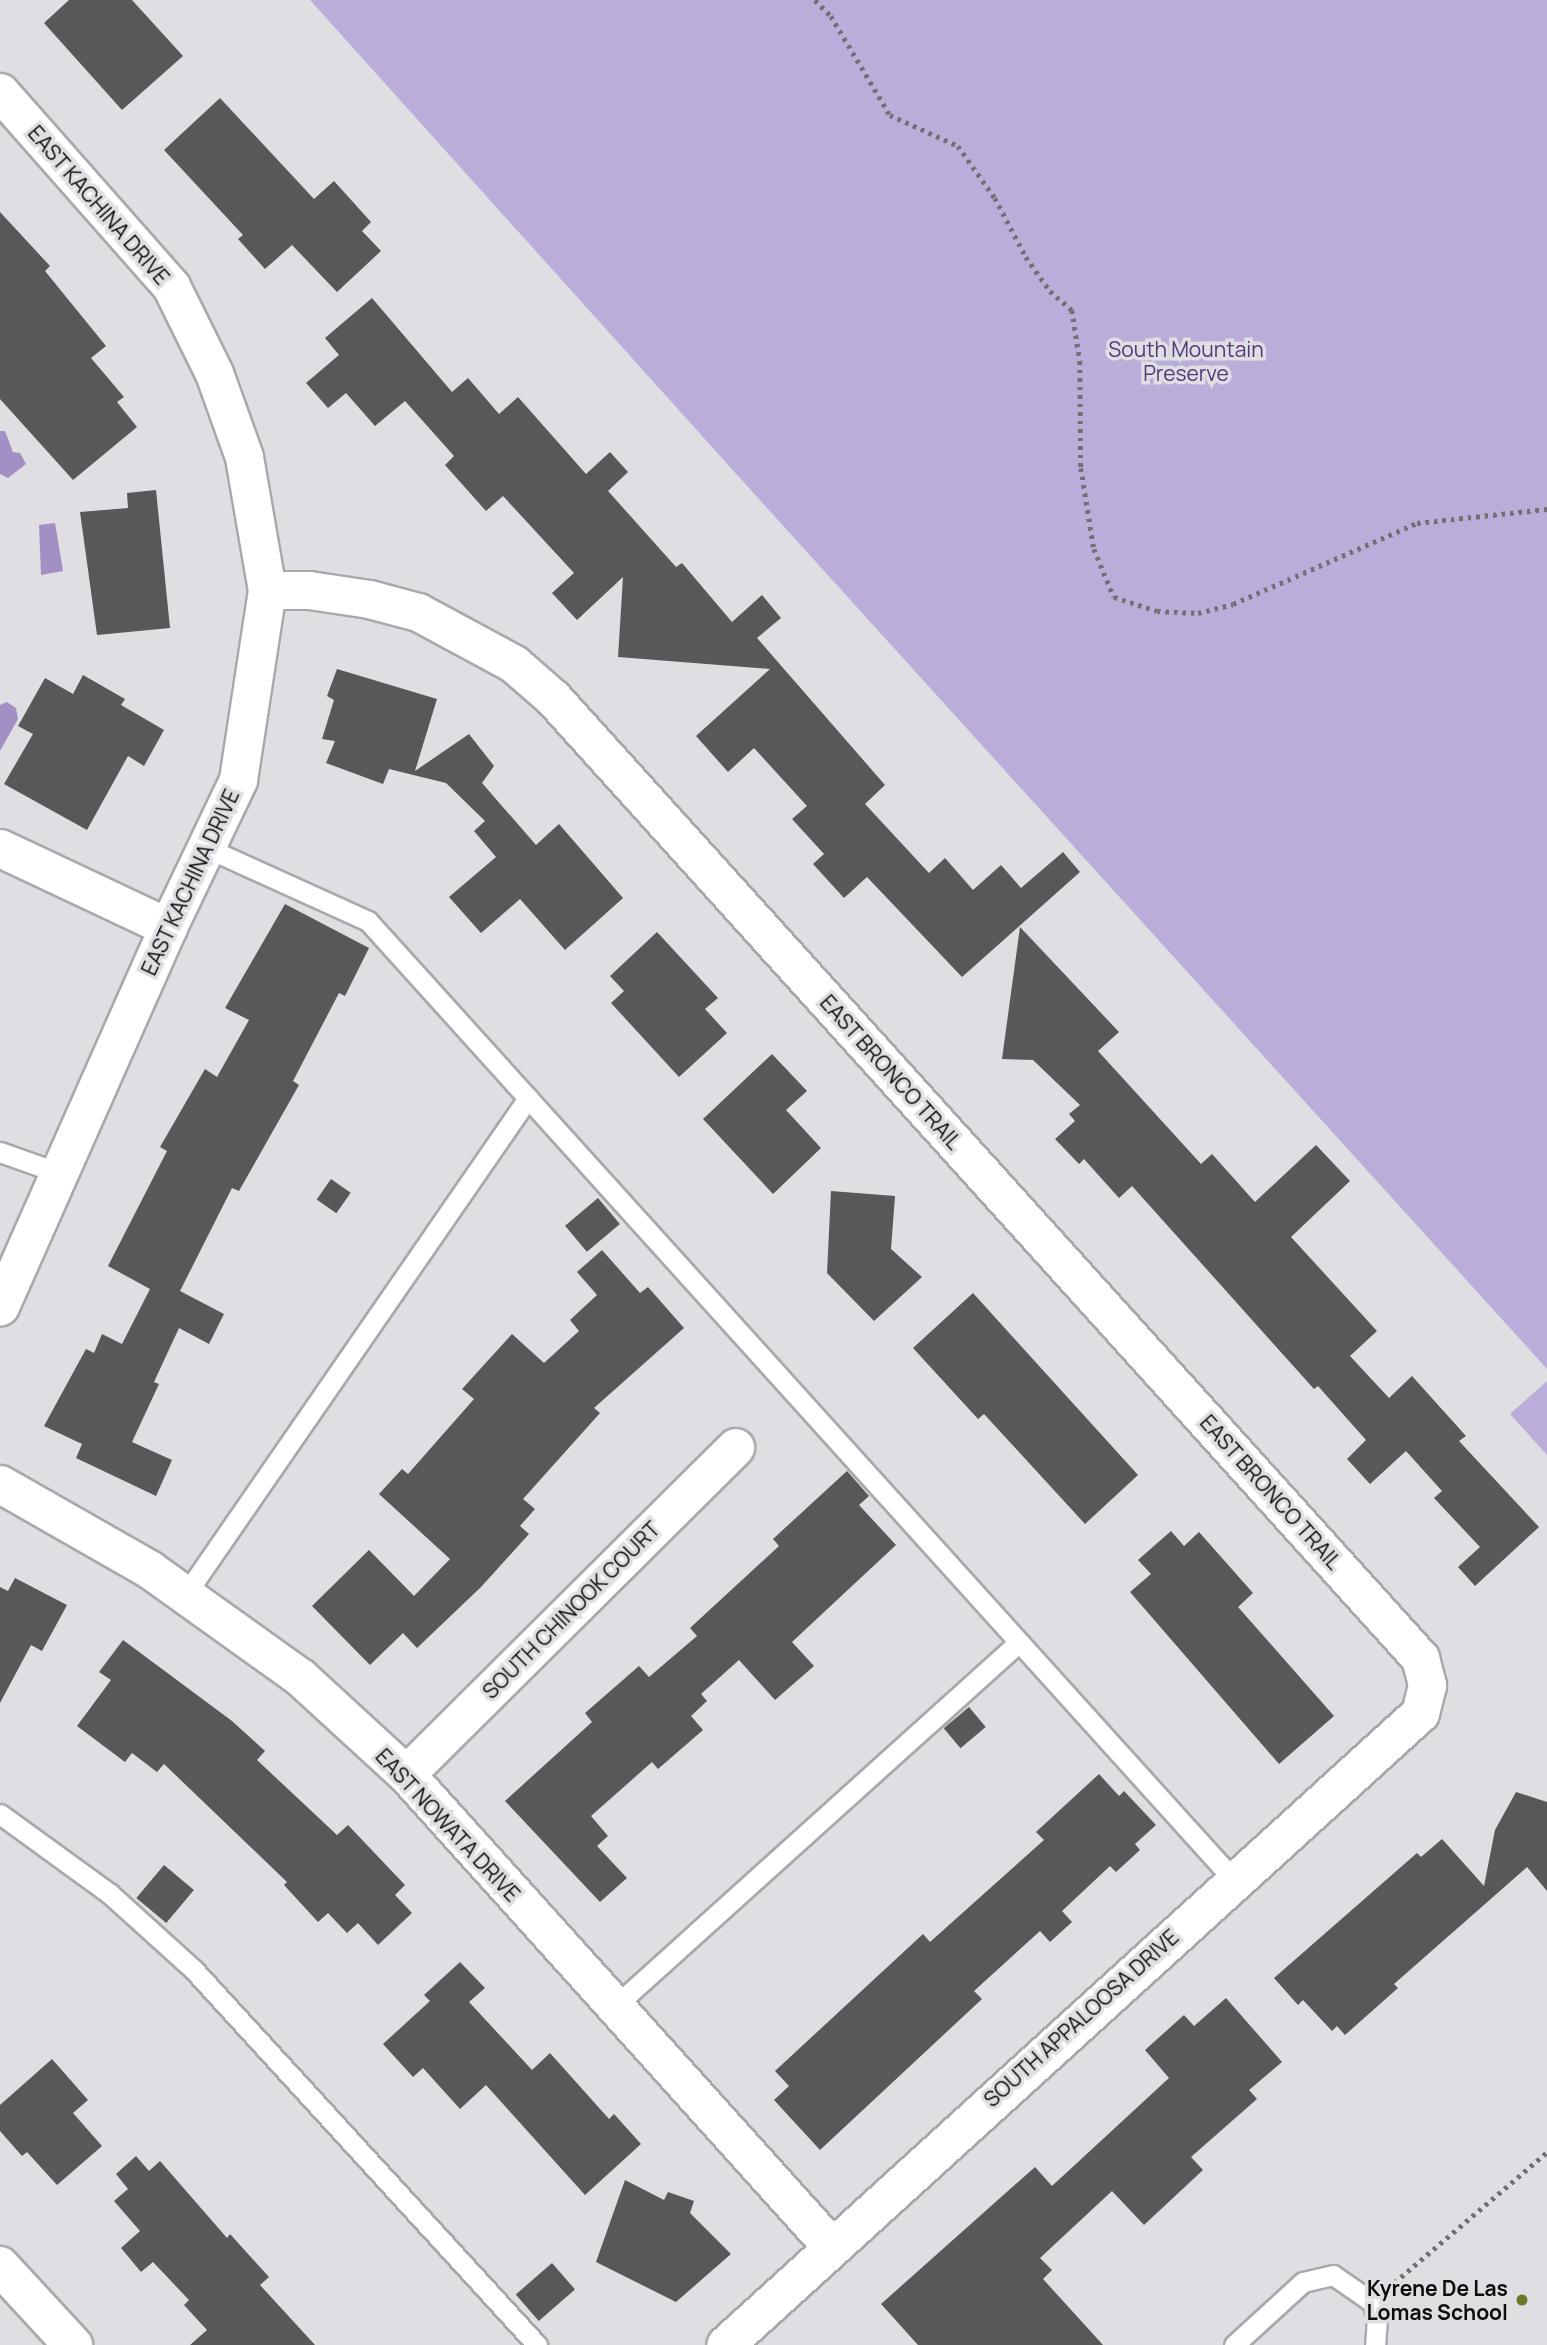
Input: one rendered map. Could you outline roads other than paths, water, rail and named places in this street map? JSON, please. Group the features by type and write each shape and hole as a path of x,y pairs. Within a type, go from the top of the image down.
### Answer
{"street":[{"name":"EAST KACHINA DRIVE","path":"0,92 171,286 214,373 244,457 267,590 238,780 168,927 0,1307"},
{"name":"EAST BRONCO TRAIL","path":"267,590 309,590 369,598 418,612 514,664 553,698 1420,1658 1427,1685"},
{"path":"0,848 168,927"},
{"name":"SOUTH CHINOOK COURT","path":"406,1774 735,1447"},
{"name":"EAST NOWATA DRIVE","path":"0,1483 51,1509 185,1595 300,1677 406,1774 830,2245"},
{"name":"SOUTH APPALOOSA DRIVE","path":"725,2345 830,2245 1420,1713 1427,1685"},
{"path":"0,2266 73,2345"}],"lane":[{"path":"205,847 368,921 1234,1880"},
{"path":"185,1595 527,1098"},
{"path":"0,1152 59,1173"},
{"path":"614,2007 1018,1643"},
{"path":"0,1814 110,1894 192,1969 537,2345"},
{"path":"1234,2345 1303,2282 1333,2276 1372,2302 1377,2318 1375,2345"}],"place":[{"name":"Kyrene De Las Lomas School","path":"1522,2300"}],"park label":[{"name":"South Mountain Preserve","path":"1186,361"}]}
